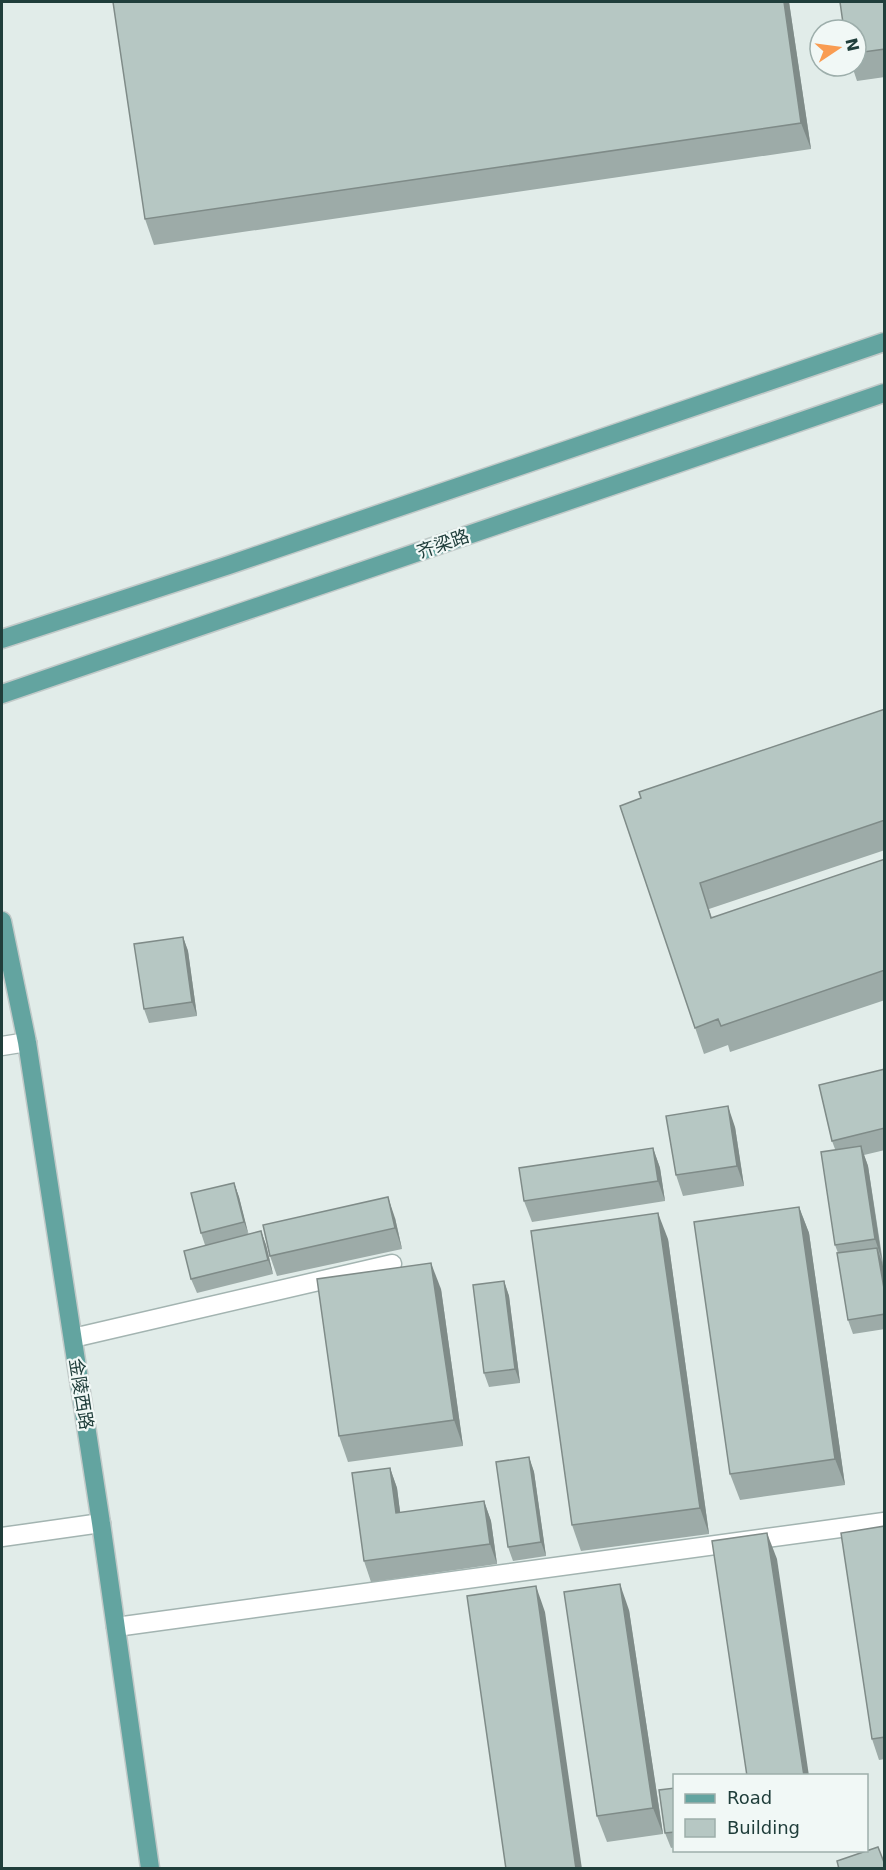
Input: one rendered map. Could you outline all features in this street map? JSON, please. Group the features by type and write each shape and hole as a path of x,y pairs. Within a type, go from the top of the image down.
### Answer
{"main road":[{"path":"2,639 241,562 885,342"},
{"name":"齐梁路","path":"2,694 885,393"},
{"name":"金陵西路","path":"2,921 27,1042 102,1523 150,1869"}],"street":[{"path":"2,1046 27,1042"},
{"path":"73,1338 392,1264"},
{"path":"116,1627 885,1522"},
{"path":"2,1537 102,1523"}],"building":[{"path":"113,2 784,2 801,123 145,219"},
{"path":"840,2 885,2 885,49 868,51 868,18 842,18"},
{"path":"885,709 885,820 700,883 711,918 885,859 885,970 721,1026 718,1019 695,1028 620,806 641,798 639,792"},
{"path":"183,937 192,1002 144,1009 134,944"},
{"path":"885,1069 885,1128 832,1141 819,1085"},
{"path":"728,1106 737,1166 676,1175 666,1116"},
{"path":"861,1146 875,1239 835,1245 821,1152"},
{"path":"653,1148 658,1181 524,1201 519,1168"},
{"path":"234,1183 244,1222 201,1233 191,1193"},
{"path":"388,1197 395,1228 270,1256 263,1225"},
{"path":"799,1207 835,1459 730,1474 694,1222"},
{"path":"658,1213 700,1508 572,1525 531,1231"},
{"path":"261,1231 268,1260 191,1279 184,1251"},
{"path":"877,1248 885,1294 885,1314 848,1320 837,1253"},
{"path":"431,1263 454,1420 339,1436 317,1279"},
{"path":"504,1281 515,1369 484,1373 473,1285"},
{"path":"529,1457 541,1542 508,1547 496,1462"},
{"path":"390,1468 396,1513 484,1501 490,1544 364,1561 352,1473"},
{"path":"885,1526 885,1737 872,1739 841,1533"},
{"path":"767,1533 804,1774 747,1774 712,1541"},
{"path":"620,1584 653,1808 597,1816 564,1592"},
{"path":"536,1586 576,1869 506,1869 467,1596"},
{"path":"673,1788 673,1832 665,1833 659,1790"},
{"path":"878,1847 885,1869 839,1869 837,1861"}]}
